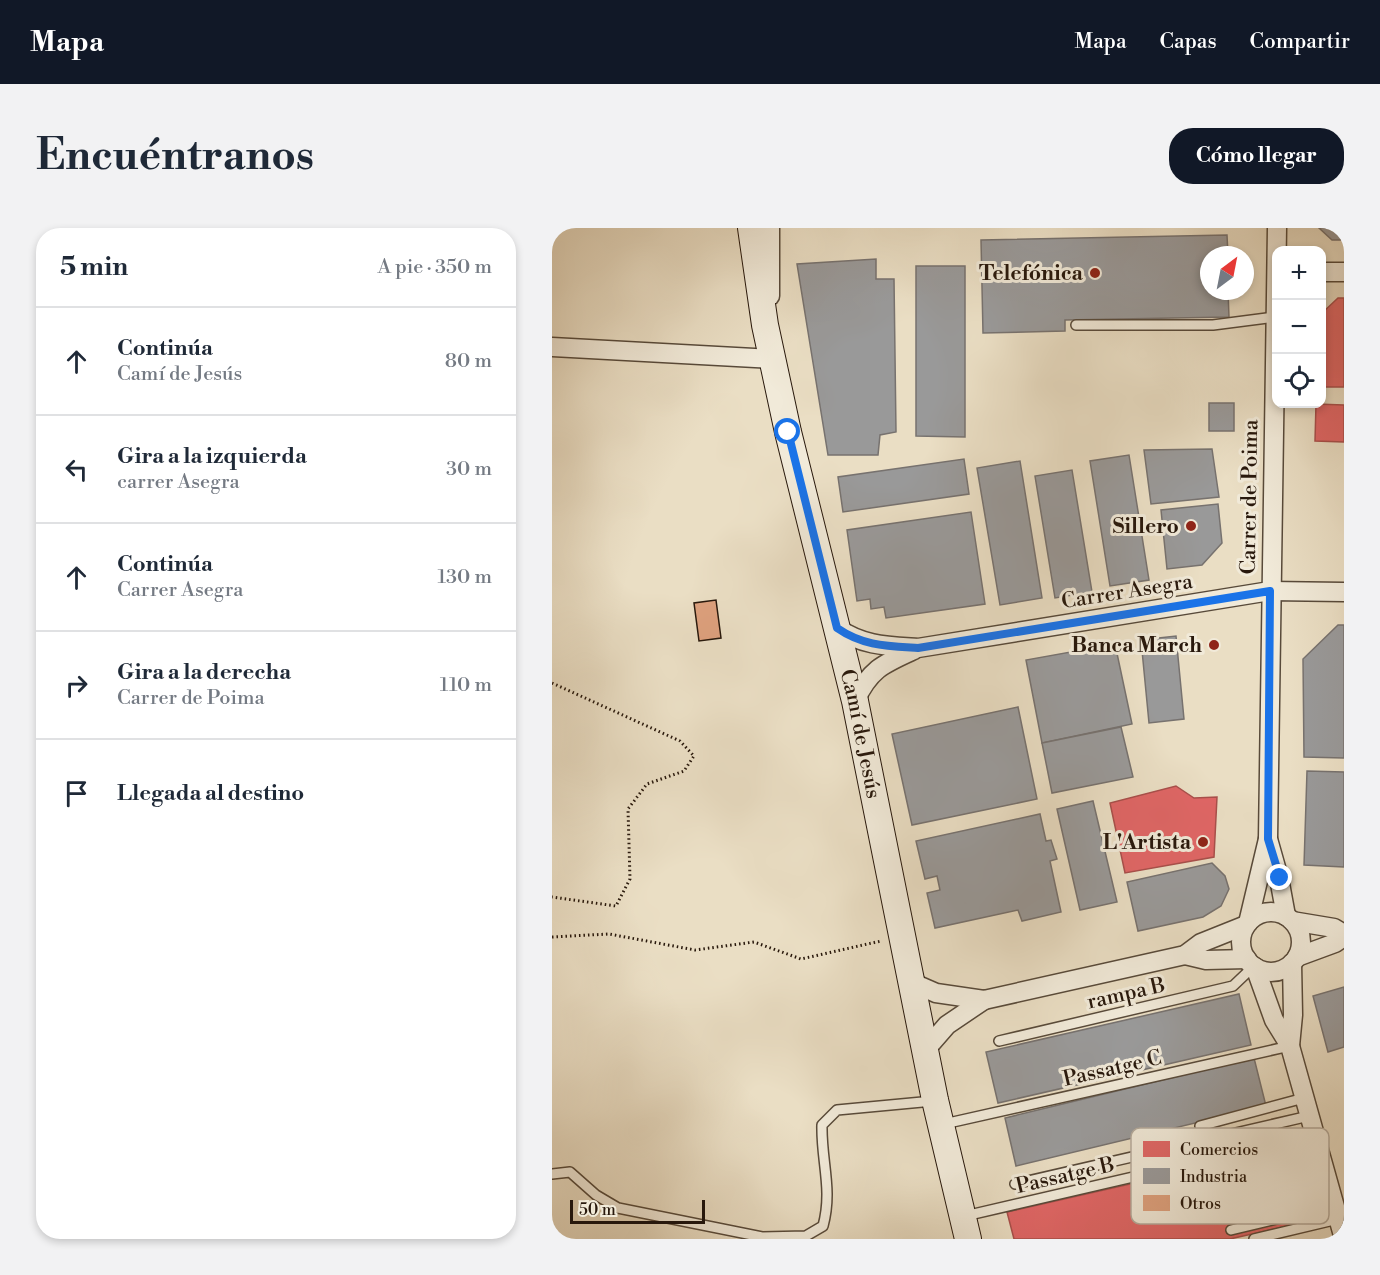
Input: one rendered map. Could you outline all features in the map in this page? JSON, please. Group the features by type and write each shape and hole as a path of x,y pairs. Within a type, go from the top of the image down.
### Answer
{"street":[{"name":"Camí de Jesús","path":"751,228 765,325 788,432 855,701 927,1048 935,1100 965,1228"},
{"path":"765,325 770,292 770,228"},
{"name":"Carrer de Poima","path":"1277,228 1277,246"},
{"path":"1326,272 1344,272"},
{"path":"552,347 773,359"},
{"name":"Carrer de Poima","path":"1247,924 1268,839 1274,354"},
{"name":"Carrer Asegra","path":"918,648 1270,591 1344,592"},
{"path":"837,628 854,639 875,646 918,648"},
{"path":"855,701 865,681 879,665 918,648"},
{"name":"Carrer de Poima","path":"1268,839 1289,919"},
{"path":"913,983 936,993 984,1000 1185,955 1202,943 1247,924 1261,913 1270,912 1289,919 1334,928 1344,935 1335,943 1294,960 1275,971 1252,964 1206,960 1185,955"},
{"path":"1289,919 1301,938 1294,960 1290,1046"},
{"path":"1247,924 1241,940 1274,1020 1290,1046 1313,1128"},
{"path":"927,1048 947,1025 984,1000"},
{"path":"1329,1186 1344,1239"}],"lane":[{"path":"1076,325 1213,325 1272,318"},
{"name":"rampa B","path":"999,1041 1233,986 1252,964"},
{"name":"Passatge C","path":"941,1125 1290,1046"},
{"path":"1200,1125 1304,1098"},
{"path":"552,1174 570,1172 596,1195 618,1208 762,1236 806,1236 823,1226 829,1204 828,1180 821,1150 822,1125 837,1110 935,1100"},
{"path":"1257,1128 1309,1116"},
{"path":"1015,1184 1131,1157"},
{"name":"Passatge B","path":"965,1228 1131,1184"},
{"path":"1329,1213 1336,1212"},
{"path":"1329,1214 1336,1212"},
{"path":"1231,1230 1266,1224"},
{"path":"1254,1239 1300,1224"}],"path":[{"path":"552,683 680,741 694,756 684,771 647,784 628,809 630,879 616,906 552,897"},
{"path":"552,937 609,934 695,950 754,942 801,959 821,952 903,937"}],"building: Comercios":[{"path":"1338,298 1344,298 1344,387 1326,387 1326,309"},
{"path":"1326,404 1344,405 1344,442 1315,441 1316,408 1326,408"},
{"path":"1176,786 1194,798 1217,797 1214,857 1125,873 1110,803"},
{"path":"1131,1184 1131,1224 1292,1225 1230,1239 1014,1239 1007,1212"}],"building: Industria":[{"path":"1319,228 1344,228 1344,240 1332,240"},
{"name":"Telefónica","path":"1227,235 1228,246 1200,246 1200,300 1228,300 1229,317 1065,320 1065,331 983,333 981,240"},
{"path":"876,259 876,279 894,279 896,432 880,435 878,455 828,455 797,264"},
{"path":"916,266 965,266 965,437 916,436"},
{"path":"1209,403 1234,403 1234,431 1209,431"},
{"path":"1212,449 1219,497 1151,504 1144,450"},
{"path":"1129,455 1149,580 1110,586 1090,461"},
{"path":"964,459 969,494 843,512 838,477"},
{"path":"1020,461 1042,598 1000,605 977,468"},
{"path":"1072,470 1092,592 1055,598 1035,476"},
{"name":"Sillero","path":"1218,504 1222,543 1202,565 1167,569 1161,510"},
{"path":"971,512 985,604 886,618 884,607 871,609 870,599 857,601 847,530"},
{"path":"1338,625 1344,625 1344,758 1304,757 1303,659"},
{"path":"1176,636 1184,719 1149,723 1141,640"},
{"path":"1115,644 1132,724 1042,743 1026,660"},
{"path":"1018,707 1037,799 912,825 892,734"},
{"path":"1121,727 1133,777 1052,793 1042,743"},
{"path":"1307,771 1344,772 1344,867 1304,865"},
{"path":"1093,801 1117,902 1080,910 1057,809"},
{"path":"1040,814 1046,841 1051,840 1057,859 1050,861 1061,912 1022,921 1018,910 935,928 927,893 940,890 937,876 925,879 916,841"},
{"path":"1212,863 1225,876 1229,889 1221,906 1203,917 1138,931 1127,882"},
{"path":"1344,987 1344,1047 1328,1052 1313,996"},
{"path":"1239,994 1251,1045 998,1103 986,1052"},
{"path":"1254,1058 1266,1106 1174,1128 1131,1128 1131,1138 1016,1166 1005,1118"}],"building: Otros":[{"path":"716,600 721,638 699,641 694,603"}],"place":[{"name":"Telefónica","path":"1095,273"},
{"name":"Sillero","path":"1191,526"},
{"name":"Banca March","path":"1214,645"},
{"name":"L'Artista","path":"1203,842"}],"route":[{"path":"788,432 837,628 854,639 875,646 918,648 1270,591 1268,839 1280,878"}]}
